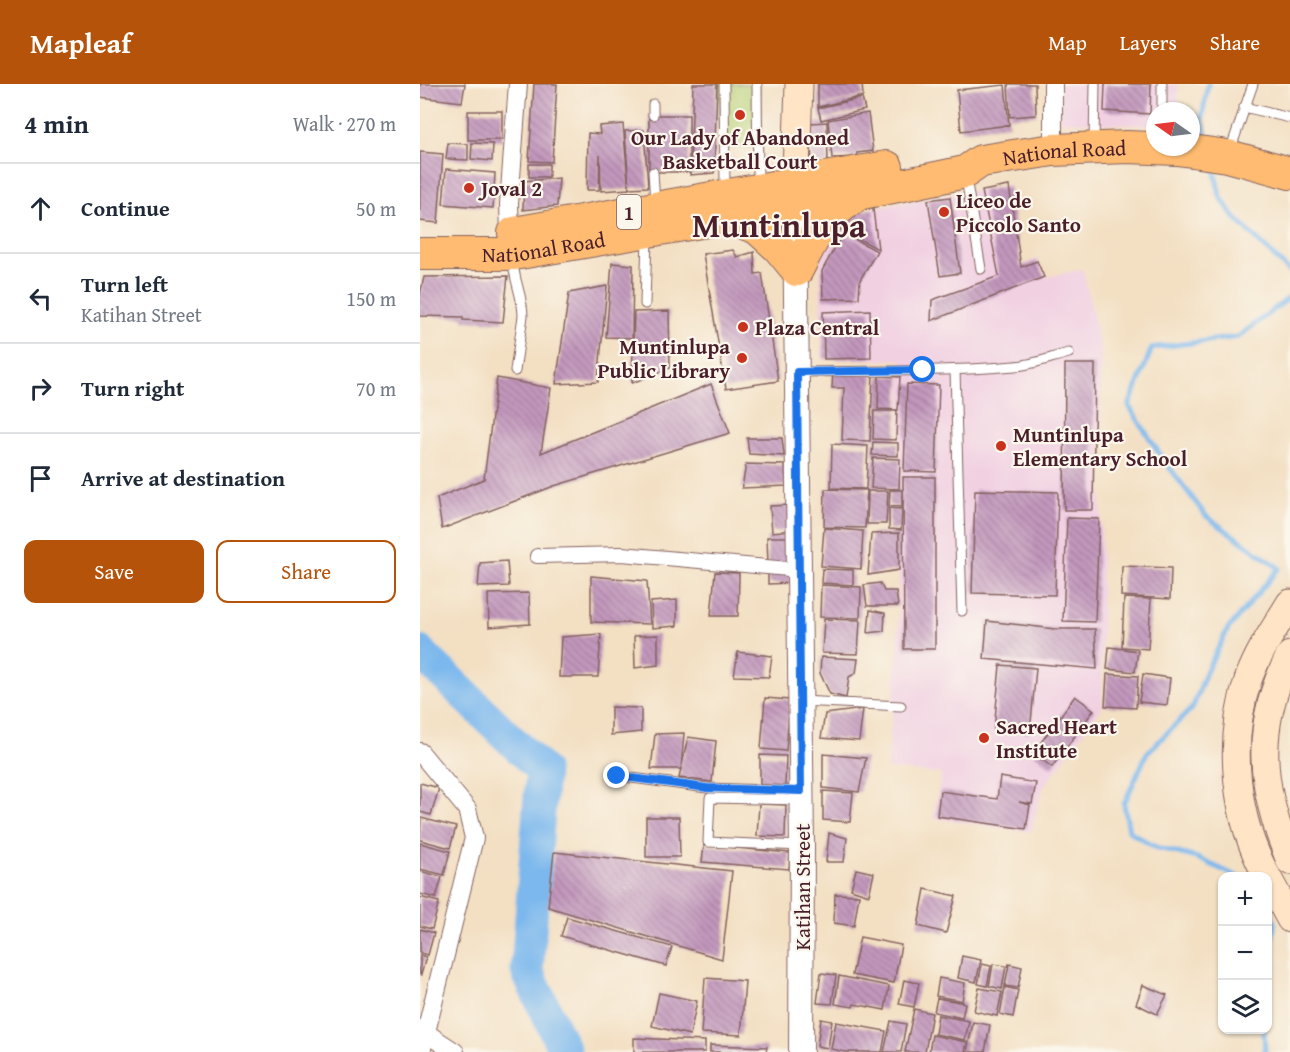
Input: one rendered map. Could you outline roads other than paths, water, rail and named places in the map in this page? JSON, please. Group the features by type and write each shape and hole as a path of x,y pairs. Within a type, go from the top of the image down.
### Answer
{"highway":[{"name":"National Road","path":"726,206 758,189 795,194 862,192 1053,150 1146,148"},
{"name":"National Road","path":"1200,152 1222,155 1290,173"},
{"name":"National Road","path":"420,254 512,244 795,194 963,153 973,167"},
{"path":"726,206 757,228 779,248 796,270 816,231 828,217 862,192"},
{"name":"National Road","path":"420,238 512,244"}],"main road":[{"path":"795,194 800,84"},
{"path":"1265,872 1248,835 1244,816 1236,759 1238,733 1248,681 1259,655 1290,603"},
{"path":"1290,655 1274,691 1268,715 1264,759 1276,826 1290,861"},
{"path":"1272,886 1290,918"}],"street":[{"path":"512,244 509,204 518,84"},
{"path":"1053,84 1053,150"},
{"name":"Katihan Street","path":"795,194 802,846 801,1052"},
{"path":"537,556 622,554 800,570"},
{"path":"420,752 467,809 474,838 420,1052"},
{"path":"426,1033 455,1052"}],"lane":[{"path":"724,84 726,206"},
{"path":"757,84 758,189"},
{"path":"1094,148 1095,84"},
{"path":"1162,84 1162,102"},
{"path":"1222,155 1253,84"},
{"path":"653,104 653,115"},
{"path":"1244,107 1290,118"},
{"path":"973,167 981,269"},
{"path":"645,304 653,172"},
{"path":"512,244 514,278 523,307 515,371"},
{"path":"797,372 955,370 1017,366 1069,353"},
{"path":"955,370 962,611"},
{"path":"800,701 901,706"},
{"path":"617,776 707,788 801,796"},
{"path":"801,796 710,798 708,842 802,846"}],"waterway":[{"path":"1208,84 1202,118 1208,143"},
{"path":"1213,164 1220,196 1233,216 1290,272"},
{"path":"1227,872 1197,858 1155,847 1129,831 1124,804 1147,753 1193,707 1206,672 1228,629 1279,568 1206,516 1163,459 1129,406 1152,348 1238,337 1290,297"},
{"path":"420,652 542,770 527,971 565,1052"},
{"path":"1272,918 1275,923 1272,937"},
{"path":"1264,1034 1265,1052"}],"place":[{"name":"Our Lady of Abandoned Basketball Court","path":"740,115"},
{"name":"Joval 2","path":"469,188"},
{"name":"Liceo de Piccolo Santo","path":"944,212"},
{"name":"Plaza Central","path":"743,327"},
{"name":"Muntinlupa Public Library","path":"742,358"},
{"name":"Muntinlupa Elementary School","path":"1001,446"},
{"name":"Sacred Heart Institute","path":"984,738"}],"district":[{"name":"Muntinlupa","path":"779,225"}]}
